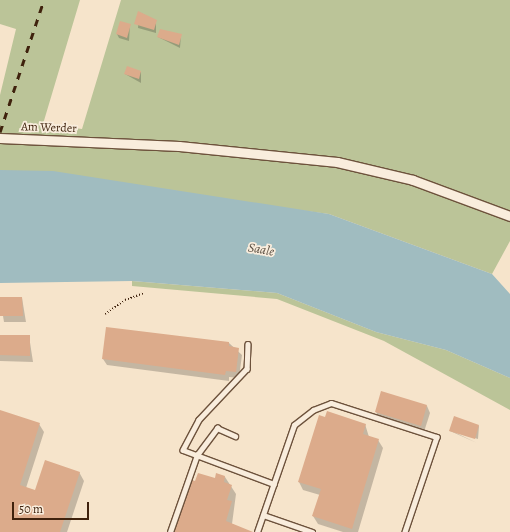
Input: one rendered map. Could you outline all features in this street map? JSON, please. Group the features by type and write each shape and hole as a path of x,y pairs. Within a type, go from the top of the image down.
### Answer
{"street":[{"name":"Am Werder","path":"0,138 98,142 338,162 413,180 510,216"}],"lane":[{"path":"248,344 247,368 199,420 183,450 274,484"},
{"path":"257,532 294,425 324,404 339,404 437,436 405,532"},
{"path":"170,532 197,455 217,428 235,436"},
{"path":"263,516 312,532"}],"path":[{"path":"104,314 125,300 144,293"}],"green space":[{"path":"0,0 80,0 43,124 82,129 121,0 510,0 510,241 492,274 329,214 0,171 0,95 16,29 0,24"},
{"path":"132,281 277,293 376,332 446,350 510,378 510,410 384,341 277,299 132,286"}],"water":[{"name":"Saale","path":"0,170 53,171 329,214 492,274 510,294 510,378 446,350 376,332 277,293 132,281 0,283"}],"building":[{"path":"138,11 157,20 154,30 134,24"},
{"path":"120,21 131,24 127,38 116,34"},
{"path":"160,29 182,34 179,45 157,37"},
{"path":"127,66 141,71 139,79 124,74"},
{"path":"0,297 22,297 23,316 0,316"},
{"path":"106,327 229,342 229,346 239,348 236,372 226,371 225,375 102,359"},
{"path":"0,335 30,335 30,356 0,355"},
{"path":"381,391 427,405 421,426 375,412"},
{"path":"0,410 40,423 20,485 35,490 45,460 80,472 60,532 0,532"},
{"path":"327,411 366,424 363,434 379,439 352,529 312,516 321,489 298,482 319,415 325,417"},
{"path":"454,416 479,425 475,439 449,431"},
{"path":"198,473 215,478 216,473 225,476 224,482 232,485 227,500 232,501 226,521 253,532 174,532 192,480 195,481"}],"railway":[{"path":"0,132 44,0"}]}
